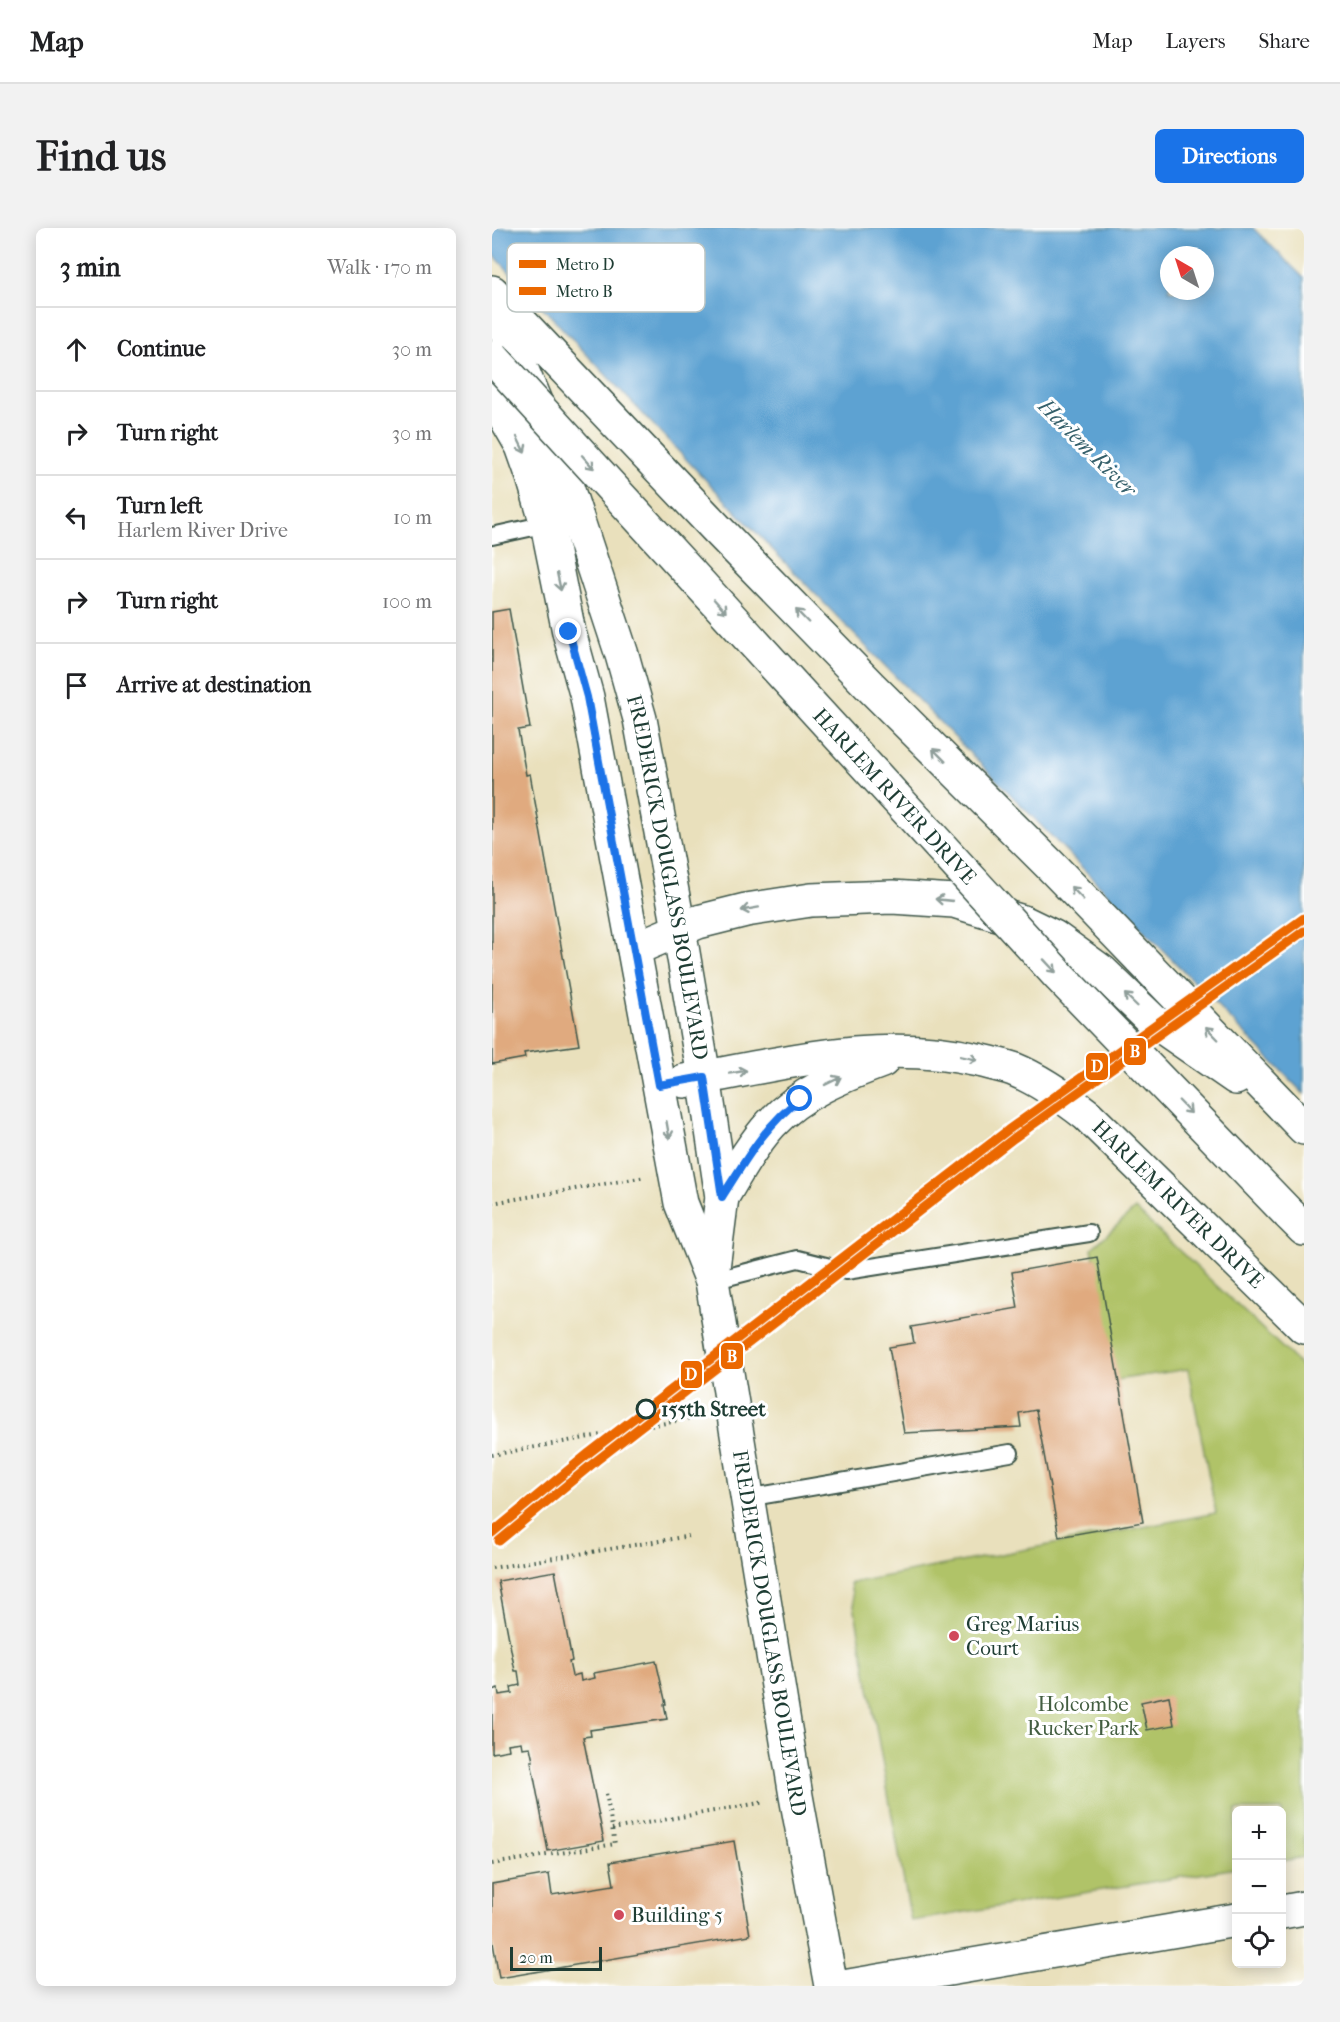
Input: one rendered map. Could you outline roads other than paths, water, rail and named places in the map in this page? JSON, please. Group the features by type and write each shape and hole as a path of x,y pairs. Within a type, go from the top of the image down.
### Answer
{"main road":[{"path":"492,295 555,450 562,521"},
{"path":"492,295 507,311"},
{"path":"508,312 870,686 1052,867 1300,1124"},
{"name":"HARLEM RIVER DRIVE","path":"492,357 1060,977 1297,1222"},
{"path":"492,394 562,521"},
{"name":"FREDERICK DOUGLASS BOULEVARD","path":"562,521 622,655 640,719 679,928 722,1197 712,1281"},
{"name":"FREDERICK DOUGLASS BOULEVARD","path":"562,521 578,668 587,697 612,824 681,1203 712,1281 796,1796 834,1986"},
{"path":"578,668 622,655"},
{"path":"612,824 658,815"},
{"path":"634,949 679,928 698,922 746,910 811,900 851,897 954,901 1023,922 1054,937 1101,971 1152,1020 1300,1124"},
{"path":"722,1197 759,1139 784,1111 800,1099 837,1079 911,1050"},
{"name":"HARLEM RIVER DRIVE","path":"659,1085 851,1052 911,1050 969,1058 1012,1069 1033,1078 1072,1103 1155,1180 1304,1327"},
{"path":"1286,1909 1304,1906"},
{"path":"834,1986 1232,1919"}],"lane":[{"path":"492,536 562,521"},
{"path":"712,1281 798,1259 846,1271 1089,1233"},
{"path":"747,1498 1010,1453"}],"water":[{"name":"Harlem River","path":"492,228 1253,228 1304,278 1304,1094 793,571 547,312 705,312 705,243 507,243 507,269 492,253"}],"metro line":[{"name":"D","path":"492,1533 589,1453 1008,1130 1304,918"},
{"name":"B","path":"499,1541 596,1461 1014,1138 1304,931"}],"place":[{"name":"155th Street","path":"646,1409"},
{"name":"Greg Marius Court","path":"954,1636"},
{"name":"Building 5","path":"619,1915"}],"park label":[{"name":"Holcombe Rucker Park","path":"1083,1716"}]}
